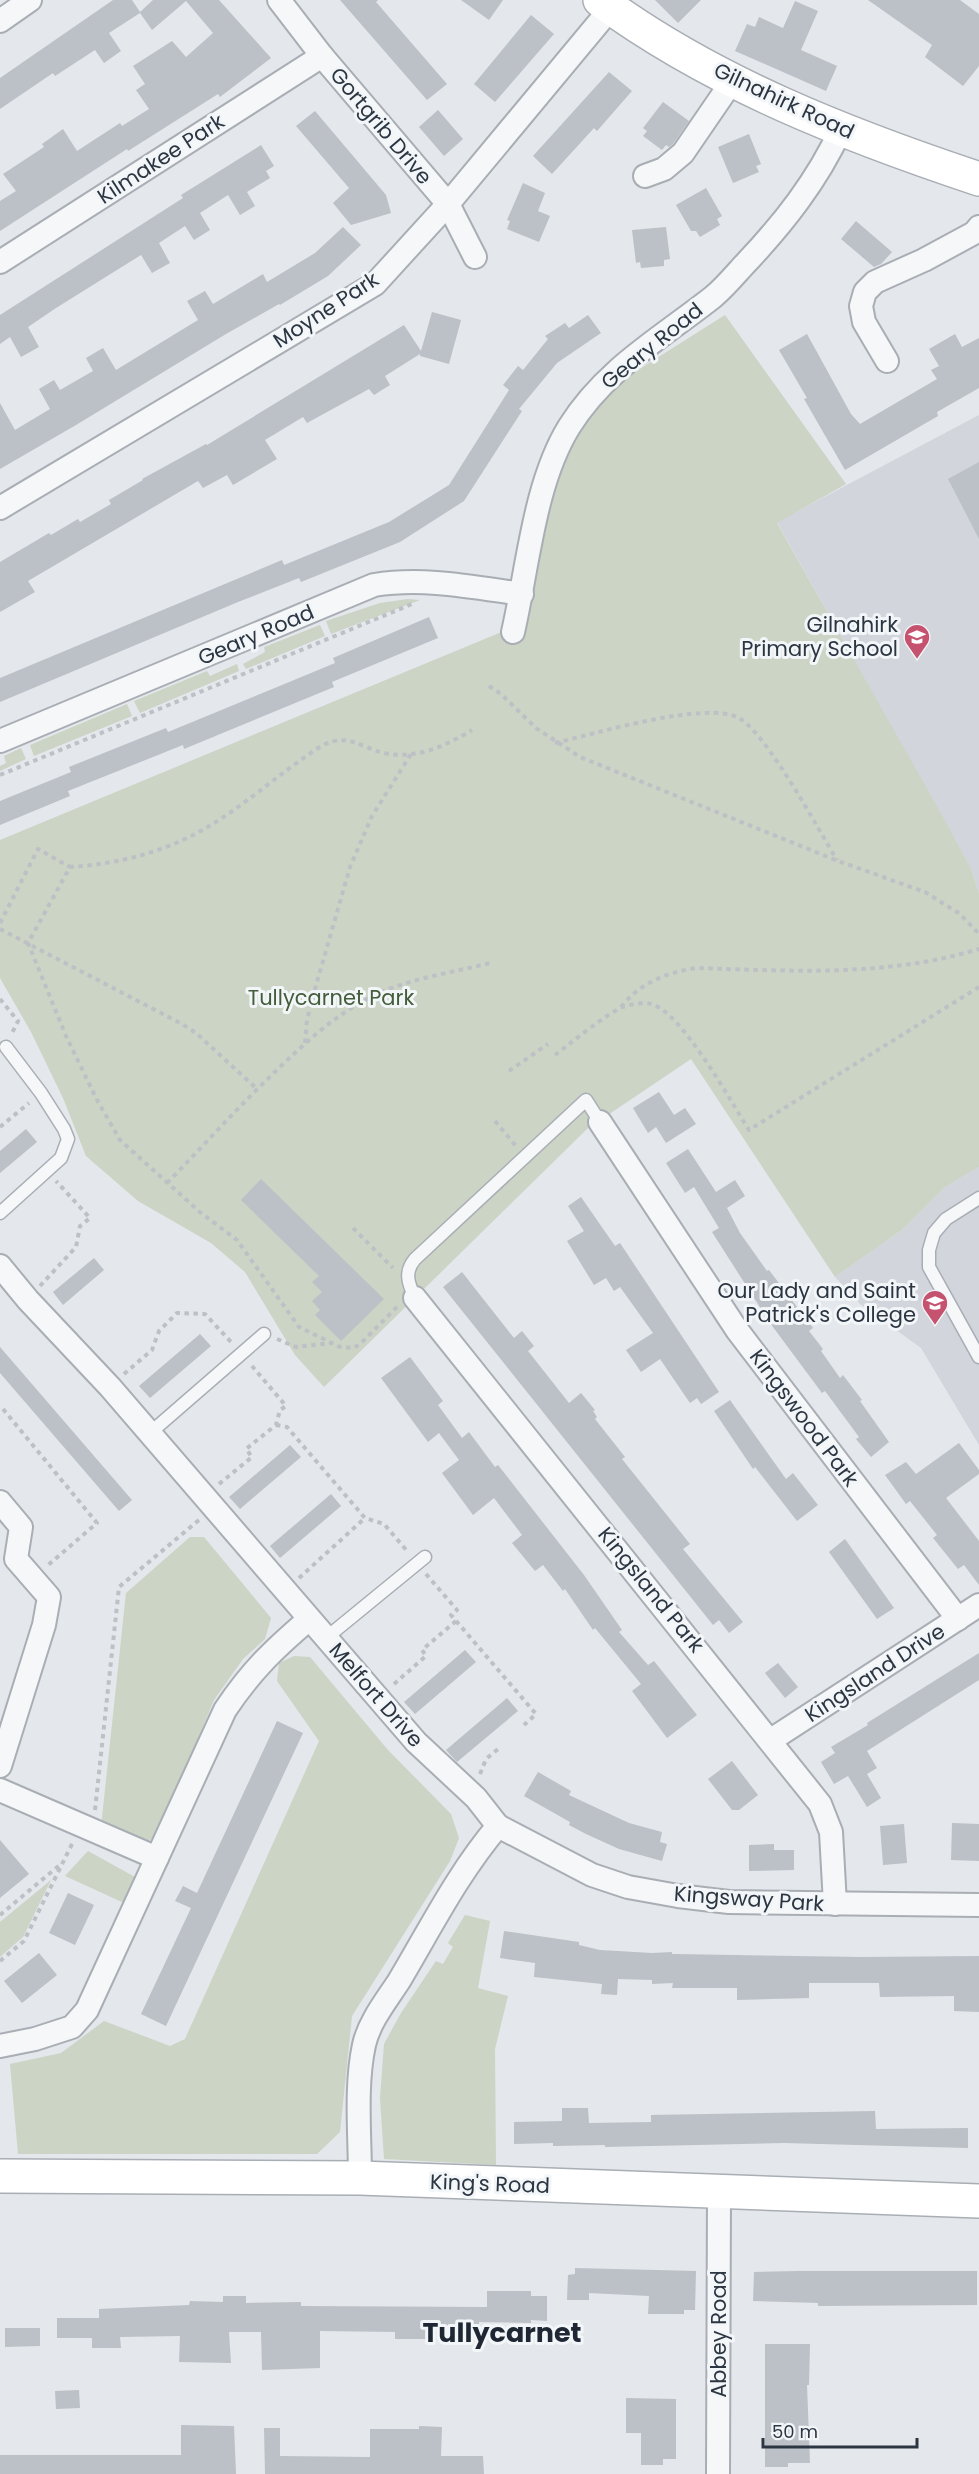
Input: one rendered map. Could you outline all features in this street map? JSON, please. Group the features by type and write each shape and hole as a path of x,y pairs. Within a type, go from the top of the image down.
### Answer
{"street":[{"path":"0,21 30,0"},
{"name":"Gortgrib Drive","path":"279,0 322,56 448,204 475,257"},
{"name":"Gilnahirk Road","path":"605,4 661,40 733,80 841,129 901,153 979,179"},
{"name":"Moyne Park","path":"0,508 375,284 448,204 605,4"},
{"name":"Kilmakee Park","path":"0,262 322,56"},
{"path":"645,176 664,169 683,153 733,80"},
{"name":"Geary Road","path":"513,632 538,509 568,429 612,373 715,296 784,223 812,182 841,129"},
{"path":"887,362 864,322 861,306 865,292 875,282 974,233 979,226"},
{"name":"Geary Road","path":"0,741 374,585 398,581 437,582 522,594"},
{"name":"Kingswood Park","path":"600,1122 737,1330 958,1619"},
{"name":"Melfort Drive","path":"1,1268 110,1387 308,1620 416,1742 469,1792 498,1826"},
{"name":"Kingsland Park","path":"413,1294 820,1804 831,1832 835,1904"},
{"path":"0,1502 21,1527 16,1559 50,1597 44,1625 0,1766"},
{"name":"Kingsland Drive","path":"771,1740 979,1605"},
{"path":"0,2046 35,2039 72,2027 87,2010 225,1710 246,1678 269,1653 308,1620"},
{"path":"0,1790 157,1858"},
{"path":"360,2178 361,2073 364,2043 380,2010 449,1896 484,1842 498,1826"},
{"name":"Kingsway Park","path":"498,1826 592,1875 628,1887 729,1902 979,1905"},
{"name":"King's Road","path":"0,2176 360,2178 979,2201"},
{"name":"Abbey Road","path":"718,2474 719,2193"}],"lane":[{"path":"0,1213 62,1158 68,1139 41,1093 6,1047"},
{"path":"413,1294 407,1275 415,1259 525,1155 586,1100 600,1122"},
{"path":"979,1198 946,1219 934,1233 929,1250 929,1267 979,1357"},
{"path":"150,1433 264,1334"},
{"path":"326,1638 425,1557"}],"path":[{"path":"0,775 414,604"},
{"path":"489,686 555,743 579,757 838,861 925,892 946,903 979,934"},
{"path":"555,743 649,721 704,712 722,712 740,718 756,733 777,763 838,861"},
{"path":"0,922 38,849 70,867 130,859 183,839 207,827 310,753 332,741 349,740 383,752 411,754 446,744 472,730"},
{"path":"305,1043 307,1020 313,996 350,867 372,816 411,754"},
{"path":"28,943 70,867"},
{"path":"0,929 182,1024 196,1033 257,1089"},
{"path":"28,943 66,1036 120,1140 201,1213 237,1240 291,1312 299,1327 347,1348 361,1343 413,1294"},
{"path":"555,1055 621,1008 641,988 669,973 697,968 844,971 930,961 979,949"},
{"path":"167,1183 257,1089 305,1043 343,1012 384,991 409,982 490,963"},
{"path":"621,1008 649,1003 662,1008 673,1017 749,1130 979,987"},
{"path":"0,999 18,1021 6,1047"},
{"path":"509,1071 548,1044"},
{"path":"0,1127 41,1093"},
{"path":"495,1121 525,1155"},
{"path":"28,1300 76,1247 80,1226 90,1218 47,1172"},
{"path":"353,1228 394,1269 407,1275"},
{"path":"110,1387 152,1350 159,1331 177,1313 206,1314 286,1406 280,1410 276,1425 246,1449 252,1457 204,1497"},
{"path":"264,1334 296,1347 332,1342"},
{"path":"3,1409 97,1523 32,1578"},
{"path":"284,1591 366,1518"},
{"path":"0,1961 24,1941 64,1862 87,1828 119,1587 184,1533"},
{"path":"378,1698 426,1656 422,1650 456,1621"},
{"path":"469,1792 486,1759 498,1749"},
{"path":"0,1915 64,1862"}],"shaded area":[{"name":"Gilnahirk Primary School","path":"979,415 979,893 971,869 777,522"},
{"name":"Our Lady and Saint Patrick's College","path":"979,1167 979,1445 921,1348 860,1304 835,1277 902,1230 945,1187"}],"green space":[{"name":"Tullycarnet Park","path":"725,315 846,484 777,523 943,817 971,869 979,893 979,1167 945,1187 902,1230 835,1277 691,1059 587,1129 324,1387 295,1355 245,1272 211,1243 138,1201 86,1156 63,1098 31,1032 0,978 0,840 511,628 558,444 619,382"},
{"path":"408,599 420,600 331,634 326,621 380,603"},
{"path":"320,625 325,636 246,669 243,664 265,652 264,647"},
{"path":"237,664 239,671 140,713 134,701 207,671 210,676"},
{"path":"127,704 132,716 34,756 30,745"},
{"path":"21,748 26,759 0,771 0,766 6,763 4,756"},
{"path":"190,1537 204,1537 271,1618 265,1639 243,1659 214,1700 157,1836 146,1842 101,1827 126,1593"},
{"path":"294,1656 310,1657 388,1750 451,1814 459,1838 450,1861 352,2016 340,2132 317,2154 18,2154 10,2064 61,2053 104,2021 170,2046 185,2039 319,1741 277,1681 279,1663"},
{"path":"88,1851 135,1877 134,1885 124,1903 65,1876"},
{"path":"51,1880 23,1937 0,1957 0,1922"},
{"path":"465,1915 490,1921 478,1988 508,1996 495,2049 496,2165 384,2159 380,2098 384,2044 401,2013 436,1961 443,1964 453,1947 448,1943"}],"building":[{"path":"113,0 132,0 140,12 153,0 219,0 271,58 220,97 218,94 128,151 127,149 0,231 0,201 16,191 3,174 44,147 42,144 63,129 77,151 120,123 122,126 149,109 136,90 145,84 133,66 172,41 186,57 213,33 186,1 152,30 140,13 109,33 121,51 104,63 95,50 55,76 53,73 0,109 0,78"},
{"path":"340,0 378,0 376,2 447,84 427,100"},
{"path":"461,0 503,0 489,20"},
{"path":"655,0 701,0 678,23"},
{"path":"868,0 960,0 979,14 979,66 963,86 925,57 932,45"},
{"path":"795,1 818,11 801,50 837,66 826,91 735,51 747,24 755,27 759,17 783,28"},
{"path":"531,15 554,34 495,102 474,84"},
{"path":"609,72 632,91 597,131 594,128 552,174 533,156"},
{"path":"663,102 689,121 673,144 669,147 666,145 662,150 643,136 647,131 643,128"},
{"path":"438,110 463,139 444,156 419,127"},
{"path":"315,111 386,195 391,213 351,225 333,203 349,188 296,126"},
{"path":"749,134 761,164 756,166 759,172 733,183 718,147"},
{"path":"261,145 274,166 266,171 270,178 247,192 255,206 240,215 228,195 200,213 210,230 194,240 185,226 159,243 170,263 152,273 141,255 56,308 28,327 39,347 21,357 10,337 0,344 0,315 183,198 181,195"},
{"path":"523,183 545,193 538,211 550,216 539,242 507,229 510,221 507,220"},
{"path":"706,188 722,216 717,219 720,225 700,237 696,231 691,231 676,205"},
{"path":"856,221 892,252 881,264 874,267 841,239"},
{"path":"343,227 361,245 328,276 0,469 0,403 15,430 50,409 39,389 54,380 60,390 93,371 86,358 103,348 116,370 198,320 187,301 205,291 213,304 263,274 267,282 315,253"},
{"path":"666,227 670,259 664,260 664,266 641,268 640,262 636,263 632,230"},
{"path":"432,312 461,320 449,364 420,356 420,354 385,376 390,385 374,395 369,389 307,423 303,417 265,440 277,459 233,485 227,475 203,488 198,481 28,581 35,592 0,612 0,562 49,533 51,535 78,519 80,522 111,504 109,500 142,479 207,445 404,325 421,351"},
{"path":"588,315 601,333 557,363 519,409 522,411 464,501 400,542 301,582 299,578 238,602 0,702 0,678 282,560 284,565 389,522 449,485 509,390 503,385 518,366 523,370 548,339 545,336 565,323 569,328"},
{"path":"807,334 851,414 860,424 937,379 931,370 939,366 929,349 955,334 962,347 979,338 979,388 937,412 938,416 845,470 779,350"},
{"path":"979,462 979,539 948,479"},
{"path":"429,617 438,638 332,682 334,687 184,749 183,745 68,791 70,796 0,825 0,801 71,772 69,767 166,728 168,732 335,663 333,658"},
{"path":"659,1092 674,1115 685,1108 696,1124 666,1143 656,1127 648,1133 633,1108"},
{"path":"26,1129 37,1142 0,1173 0,1151"},
{"path":"688,1149 716,1192 735,1180 745,1196 727,1208 740,1233 813,1328 809,1331 823,1349 821,1351 840,1378 843,1375 862,1400 860,1401 889,1442 871,1457 856,1439 859,1437 825,1391 822,1393 770,1323 712,1232 719,1228 694,1187 685,1193 666,1163"},
{"path":"261,1179 384,1299 341,1341 315,1315 320,1310 312,1301 322,1292 312,1282 319,1276 241,1200"},
{"path":"581,1197 615,1246 620,1243 719,1392 701,1404 697,1398 690,1403 660,1359 641,1372 626,1350 653,1333 620,1287 614,1291 606,1278 594,1285 567,1241 584,1231 568,1206"},
{"path":"94,1258 104,1270 63,1305 53,1292"},
{"path":"462,1272 514,1338 522,1331 534,1346 528,1351 569,1403 581,1393 595,1410 593,1411 597,1417 595,1419 625,1457 622,1459 690,1544 683,1549 743,1622 729,1633 719,1620 713,1625 443,1287"},
{"path":"200,1334 211,1346 150,1398 139,1386"},
{"path":"0,1347 132,1500 119,1511 0,1373"},
{"path":"410,1357 443,1401 438,1405 462,1438 469,1432 495,1467 498,1465 584,1575 622,1630 619,1632 648,1665 654,1661 697,1715 667,1738 632,1691 641,1684 595,1628 593,1630 565,1589 563,1591 543,1565 535,1571 512,1543 522,1535 494,1498 473,1515 442,1473 459,1460 439,1433 428,1442 381,1378"},
{"path":"730,1400 786,1479 793,1473 818,1505 797,1521 755,1467 753,1469 714,1411"},
{"path":"959,1443 979,1470 979,1474 946,1498 979,1541 979,1585 964,1565 958,1569 933,1538 937,1535 910,1501 906,1504 885,1475 906,1462 916,1474"},
{"path":"290,1445 301,1457 240,1509 229,1497"},
{"path":"331,1494 341,1506 280,1558 270,1546"},
{"path":"845,1539 894,1608 877,1619 829,1552"},
{"path":"465,1650 476,1662 415,1714 404,1702"},
{"path":"979,1653 979,1680 867,1751 877,1768 867,1774 881,1798 867,1807 848,1776 834,1784 821,1762 835,1753 831,1747"},
{"path":"778,1663 798,1687 785,1698 765,1673"},
{"path":"507,1698 518,1711 457,1762 446,1750"},
{"path":"277,1721 303,1733 166,2026 141,2014 191,1908 175,1901 183,1886 197,1893"},
{"path":"732,1761 758,1795 739,1810 732,1810 708,1779"},
{"path":"538,1772 571,1791 569,1795 629,1823 662,1832 660,1842 667,1844 662,1861 619,1849 586,1834 569,1825 570,1822 524,1796"},
{"path":"952,1823 979,1824 979,1861 951,1860"},
{"path":"904,1824 907,1863 883,1865 880,1826"},
{"path":"0,1840 29,1874 0,1898"},
{"path":"774,1844 774,1850 794,1850 794,1870 749,1871 749,1845"},
{"path":"68,1893 94,1905 75,1945 49,1933"},
{"path":"504,1931 579,1942 579,1945 600,1950 652,1953 862,1957 979,1956 979,2012 954,2011 954,1996 880,1997 879,1983 809,1983 809,1998 737,2000 737,1988 672,1988 673,1983 652,1984 652,1980 618,1979 617,1995 601,1994 602,1984 534,1977 535,1963 500,1958"},
{"path":"39,1953 57,1975 22,2003 4,1981"},
{"path":"562,2108 588,2108 589,2123 651,2122 651,2115 875,2111 876,2129 968,2128 968,2148 784,2143 605,2147 605,2145 553,2146 553,2143 514,2144 514,2122 562,2121"},
{"path":"575,2268 696,2271 695,2310 684,2310 684,2314 648,2314 649,2296 589,2293 589,2300 567,2300 568,2275 575,2274"},
{"path":"977,2271 977,2305 818,2306 818,2303 753,2301 754,2272"},
{"path":"487,2291 531,2291 531,2296 547,2296 547,2321 479,2322 479,2329 428,2329 427,2339 395,2339 395,2332 320,2331 320,2368 262,2370 261,2332 229,2332 231,2363 179,2362 180,2336 120,2337 121,2348 92,2348 92,2338 57,2338 57,2318 99,2318 99,2309 189,2305 190,2301 223,2302 223,2296 246,2296 246,2303 301,2302 301,2306 487,2307"},
{"path":"5,2328 40,2328 40,2346 5,2347"},
{"path":"765,2344 810,2344 809,2385 807,2385 810,2463 788,2463 788,2467 765,2467"},
{"path":"79,2390 80,2408 56,2409 55,2391"},
{"path":"626,2398 676,2399 676,2459 663,2459 663,2465 641,2465 641,2433 626,2433"},
{"path":"181,2425 234,2426 236,2474 0,2474 0,2455 181,2455"},
{"path":"419,2426 442,2427 441,2456 483,2456 484,2474 265,2474 264,2428 280,2428 280,2456 370,2457 370,2429 419,2429"}],"place":[{"name":"Gilnahirk Primary School","path":"917,660"},
{"name":"Our Lady and Saint Patrick's College","path":"935,1326"}],"district":[{"name":"Tullycarnet","path":"502,2333"}]}
